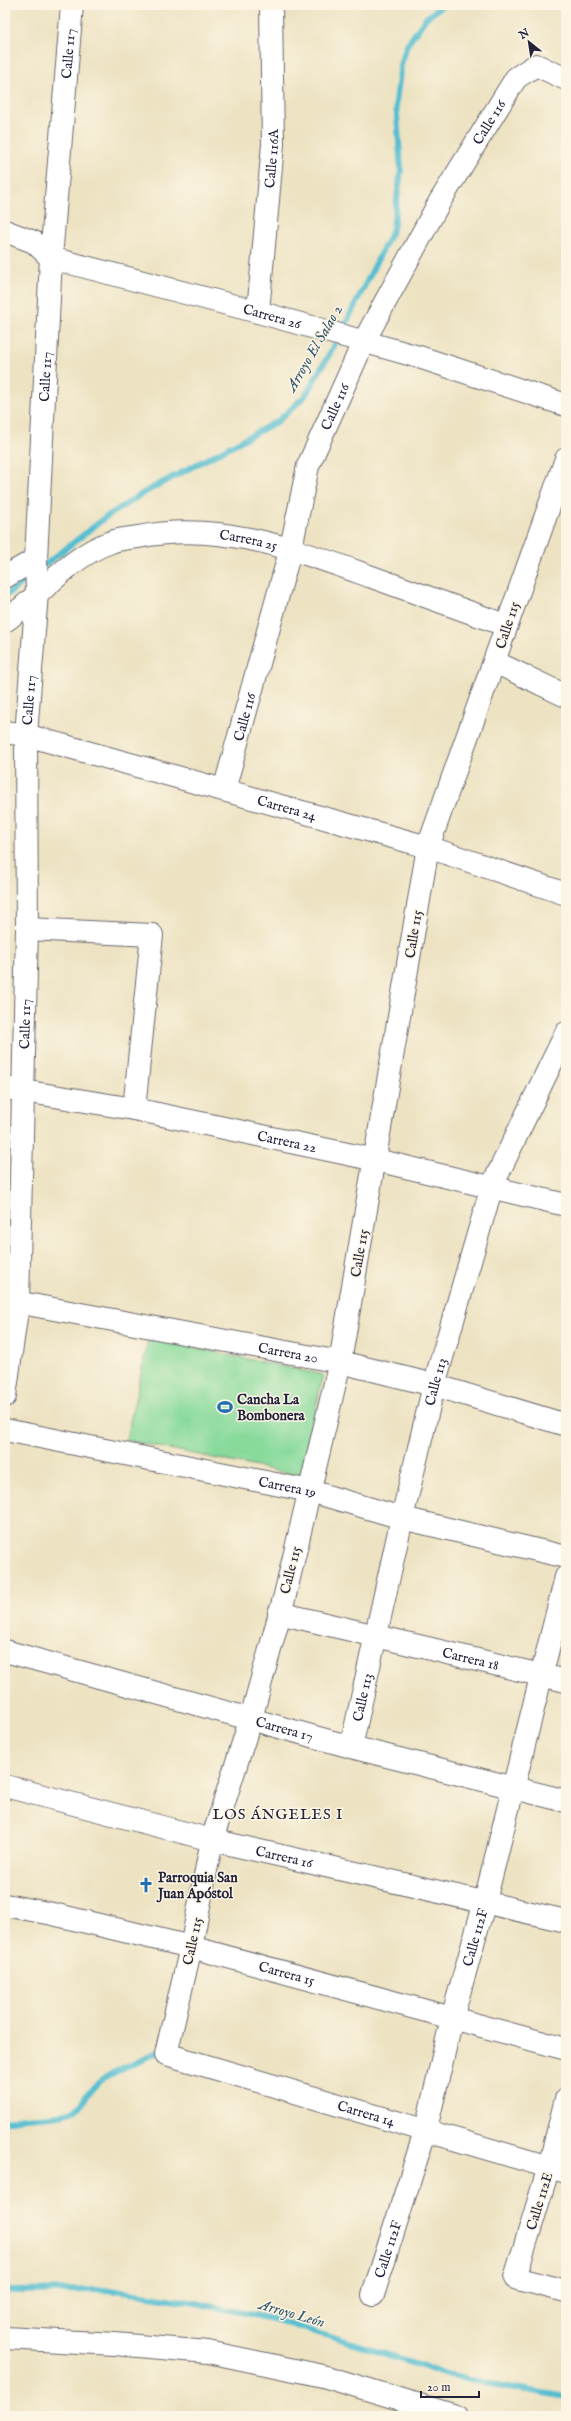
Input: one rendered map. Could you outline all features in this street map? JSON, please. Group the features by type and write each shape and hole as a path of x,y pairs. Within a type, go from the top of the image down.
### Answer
{"street":[{"name":"Calle 117","path":"5,1396 11,1301 13,1089 27,928 16,733 37,593 36,559 51,258 72,5"},
{"name":"Calle 116A","path":"258,312 273,144 271,5"},
{"name":"Calle 116","path":"224,790 291,548 308,466 355,339 516,78 536,65 566,79"},
{"name":"Carrera 26","path":"5,231 34,242 51,258 258,312 319,331 355,339 419,357 566,405"},
{"name":"Calle 115","path":"166,2054 191,1947 212,1840 251,1718 310,1492 340,1362 376,1160 428,847 566,459"},
{"name":"Carrera 25","path":"5,620 20,610 63,570 111,542 185,530 239,536 291,548 506,625"},
{"path":"5,577 36,559"},
{"path":"495,662 566,696"},
{"name":"Carrera 24","path":"16,733 428,847 566,894"},
{"path":"27,928 152,935 134,1109"},
{"name":"Calle 113","path":"351,1747 375,1635 434,1385 492,1186 566,1032"},
{"name":"Carrera 22","path":"13,1089 134,1109 376,1160 492,1186 566,1205"},
{"name":"Carrera 20","path":"11,1301 340,1362 434,1385 566,1425"},
{"name":"Carrera 19","path":"5,1430 310,1492 402,1518 566,1557"},
{"name":"Calle 112F","path":"373,2295 426,2129 452,2018 484,1901 566,1577"},
{"name":"Carrera 18","path":"279,1613 566,1682"},
{"name":"Carrera 17","path":"5,1651 251,1718 351,1747 566,1801"},
{"name":"Carrera 16","path":"5,1786 212,1840 484,1901 566,1921"},
{"name":"Carrera 15","path":"5,1905 53,1914 191,1947 566,2049"},
{"name":"Carrera 14","path":"166,2054 426,2129 558,2169"},
{"name":"Calle 112E","path":"566,2099 558,2169 515,2278 566,2290"},
{"path":"5,2338 115,2344 208,2352 323,2376 456,2416"}],"green space":[{"name":"Cancha La Bombonera","path":"149,1338 323,1375 301,1476 126,1440"}],"waterway":[{"name":"Arroyo El Salao 2","path":"342,331 393,229 401,170 396,102 401,64 407,45 426,18 443,5"},
{"name":"Arroyo El Salao 2","path":"41,568 106,517 145,492 278,421 305,396 338,339"},
{"name":"Arroyo El Salao 2","path":"5,596 31,576"},
{"path":"5,2122 21,2118 55,2116 71,2112 82,2103 94,2086 105,2078 158,2052"},
{"name":"Arroyo León","path":"5,2291 109,2290 190,2302 273,2319 469,2380 566,2397"}],"place":[{"name":"Cancha La Bombonera","path":"225,1407"},
{"name":"Parroquia San Juan Apóstol","path":"146,1885"}],"district":[{"name":"LOS ÁNGELES I","path":"278,1814"}]}
